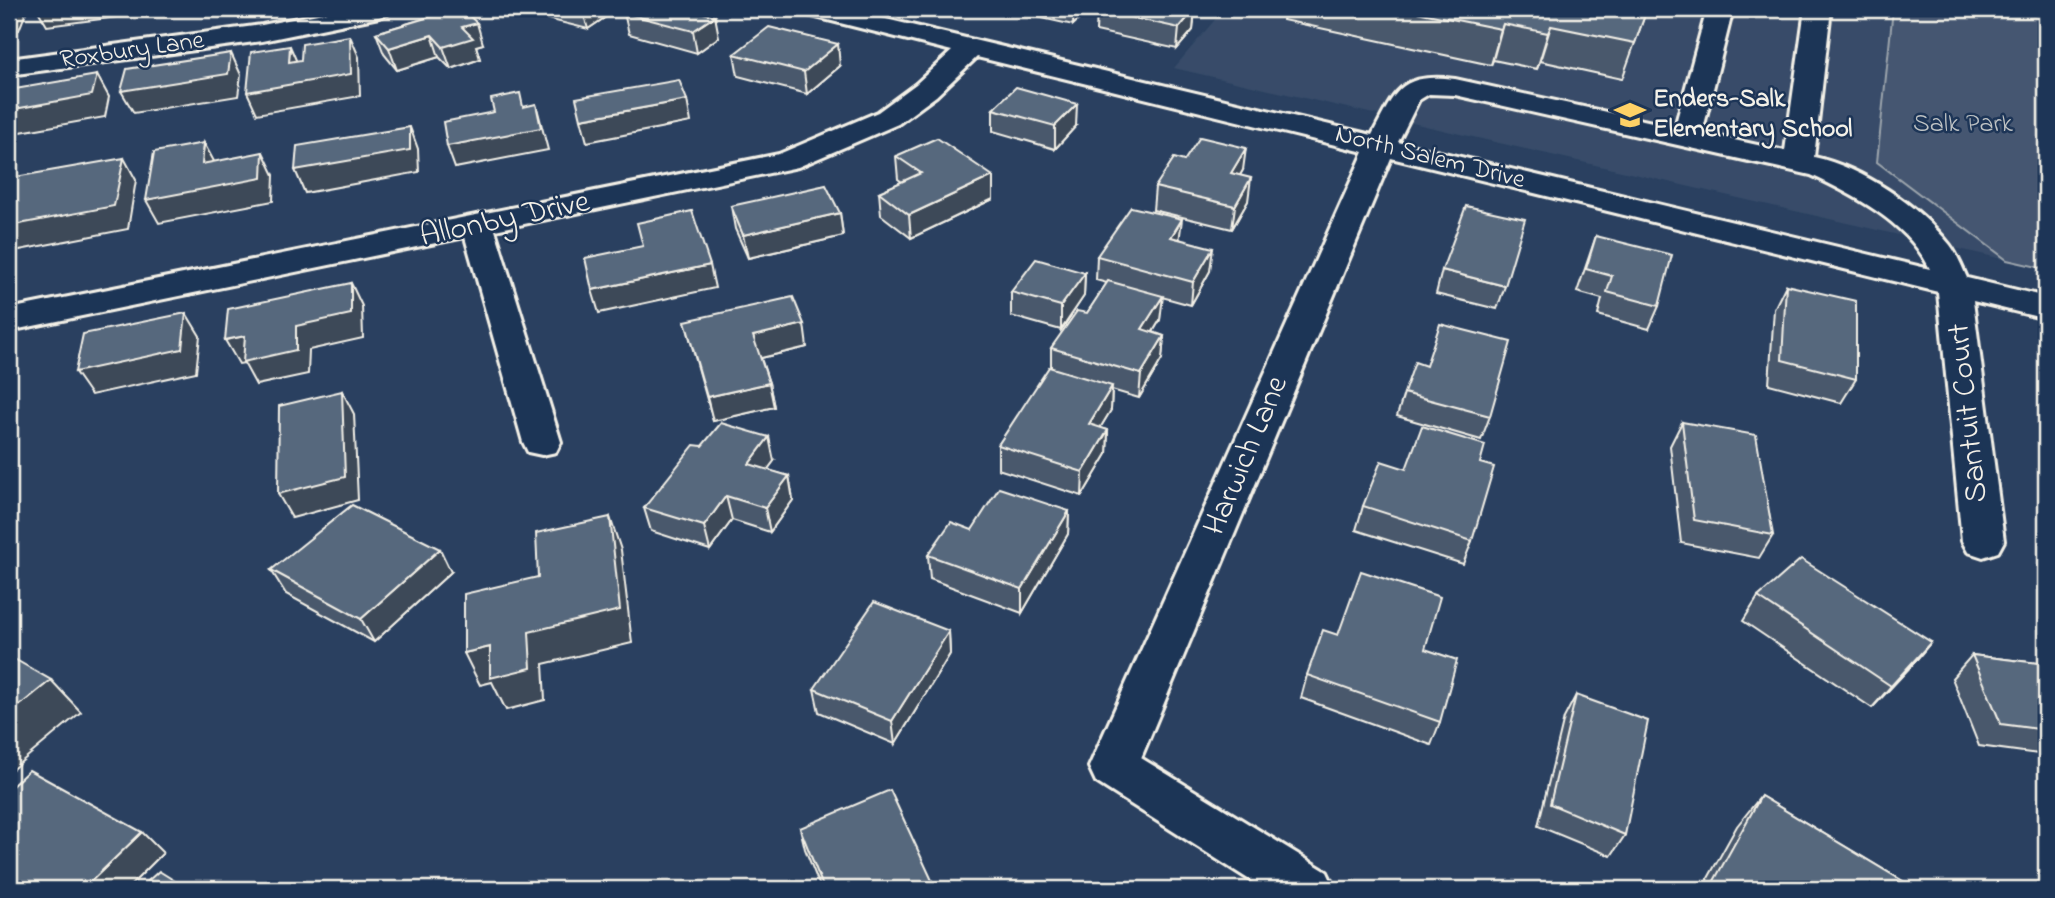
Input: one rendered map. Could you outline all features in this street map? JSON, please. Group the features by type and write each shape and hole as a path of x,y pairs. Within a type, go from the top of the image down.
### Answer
{"street":[{"name":"Roxbury Lane","path":"9,67 262,33 379,9"},
{"name":"North Salem Drive","path":"813,9 2046,308"},
{"path":"1686,138 1720,9"},
{"path":"1798,163 1818,9"},
{"name":"Allonby Drive","path":"9,320 787,161 888,118 926,90 971,48"},
{"name":"Harwich Lane","path":"1309,889 1113,767 1381,146 1407,96 1420,87 1441,85 1686,138"},
{"name":"Santuit Court","path":"1686,138 1836,174 1874,193 1937,250 1954,285 1983,541"},
{"path":"478,226 542,442"}],"path":[{"path":"2003,9 2046,16"}],"shaded area":[{"name":"Enders-Salk Elementary School","path":"1224,9 1893,9 1877,162 2007,260 1174,68"}],"green space":[{"name":"Salk Park","path":"1893,9 2046,9 2046,269 2007,260 1877,162"}],"building":[{"path":"462,9 477,23 462,27 473,38 443,47 432,35 389,48 376,33"},
{"path":"630,9 699,9 695,11 715,16 693,31 624,13"},
{"path":"1098,9 1195,9 1179,28"},
{"path":"1402,9 1647,9 1635,43 1551,26 1548,33 1503,24 1501,29"},
{"path":"769,27 838,44 804,72 734,54"},
{"path":"350,36 351,74 247,92 251,52 290,46 289,62 301,60 302,44"},
{"path":"231,53 228,74 121,91 127,69"},
{"path":"97,75 92,95 9,110 9,90"},
{"path":"679,80 687,100 581,119 576,98"},
{"path":"1016,87 1077,104 1055,126 993,109"},
{"path":"520,93 523,107 536,104 541,128 447,146 443,122 494,112 491,99"},
{"path":"410,127 410,150 295,170 297,146"},
{"path":"1200,137 1246,148 1231,173 1251,178 1235,206 1155,187 1174,158 1184,161"},
{"path":"937,138 993,176 909,215 879,192 921,173 896,156"},
{"path":"204,143 202,164 263,152 262,178 146,200 154,152"},
{"path":"124,158 114,206 9,226 9,178"},
{"path":"826,185 840,213 743,235 731,206"},
{"path":"1466,206 1525,219 1505,286 1442,270"},
{"path":"1131,207 1182,219 1171,237 1213,248 1193,282 1097,256"},
{"path":"692,211 710,265 592,290 585,258 643,246 637,223"},
{"path":"1596,236 1672,255 1659,306 1607,292 1612,276 1586,269"},
{"path":"1036,259 1085,273 1061,306 1011,292"},
{"path":"1108,281 1163,296 1142,329 1164,336 1141,374 1051,348 1077,311 1087,313"},
{"path":"351,283 351,314 296,326 296,350 243,362 245,336 225,340 228,309"},
{"path":"1786,285 1856,301 1856,379 1782,360"},
{"path":"793,297 804,324 753,336 769,383 707,397 685,321"},
{"path":"186,313 182,349 75,372 83,334"},
{"path":"1440,324 1511,342 1490,416 1404,393 1415,362 1426,366"},
{"path":"1049,367 1112,386 1089,424 1108,430 1083,472 998,445"},
{"path":"342,391 345,477 278,494 279,406"},
{"path":"1682,422 1756,435 1773,535 1694,520"},
{"path":"721,423 769,437 749,464 789,476 765,508 726,496 704,526 644,508 694,445 702,446"},
{"path":"1422,426 1485,445 1480,463 1494,467 1472,541 1363,506 1381,461 1406,469"},
{"path":"999,488 1069,511 1022,589 928,555 951,522 972,530"},
{"path":"352,505 440,549 361,619 271,570"},
{"path":"610,517 620,610 529,632 531,668 490,678 490,647 464,653 464,594 538,577 536,533"},
{"path":"1801,559 1931,642 1891,686 1758,597"},
{"path":"1361,571 1440,597 1425,649 1457,660 1440,722 1307,675 1323,630 1338,635"},
{"path":"874,602 949,631 892,721 814,689"},
{"path":"1972,655 2046,664 2046,730 2001,724"},
{"path":"9,656 51,680 9,714"},
{"path":"1576,695 1648,721 1625,835 1550,804"},
{"path":"29,770 142,832 83,889 33,889 9,875 9,789"},
{"path":"890,790 936,889 824,889 800,828"},
{"path":"1761,796 1916,889 1710,888"},
{"path":"159,871 188,889 139,889"}],"place":[{"name":"Enders-Salk Elementary School","path":"1630,115"}]}
